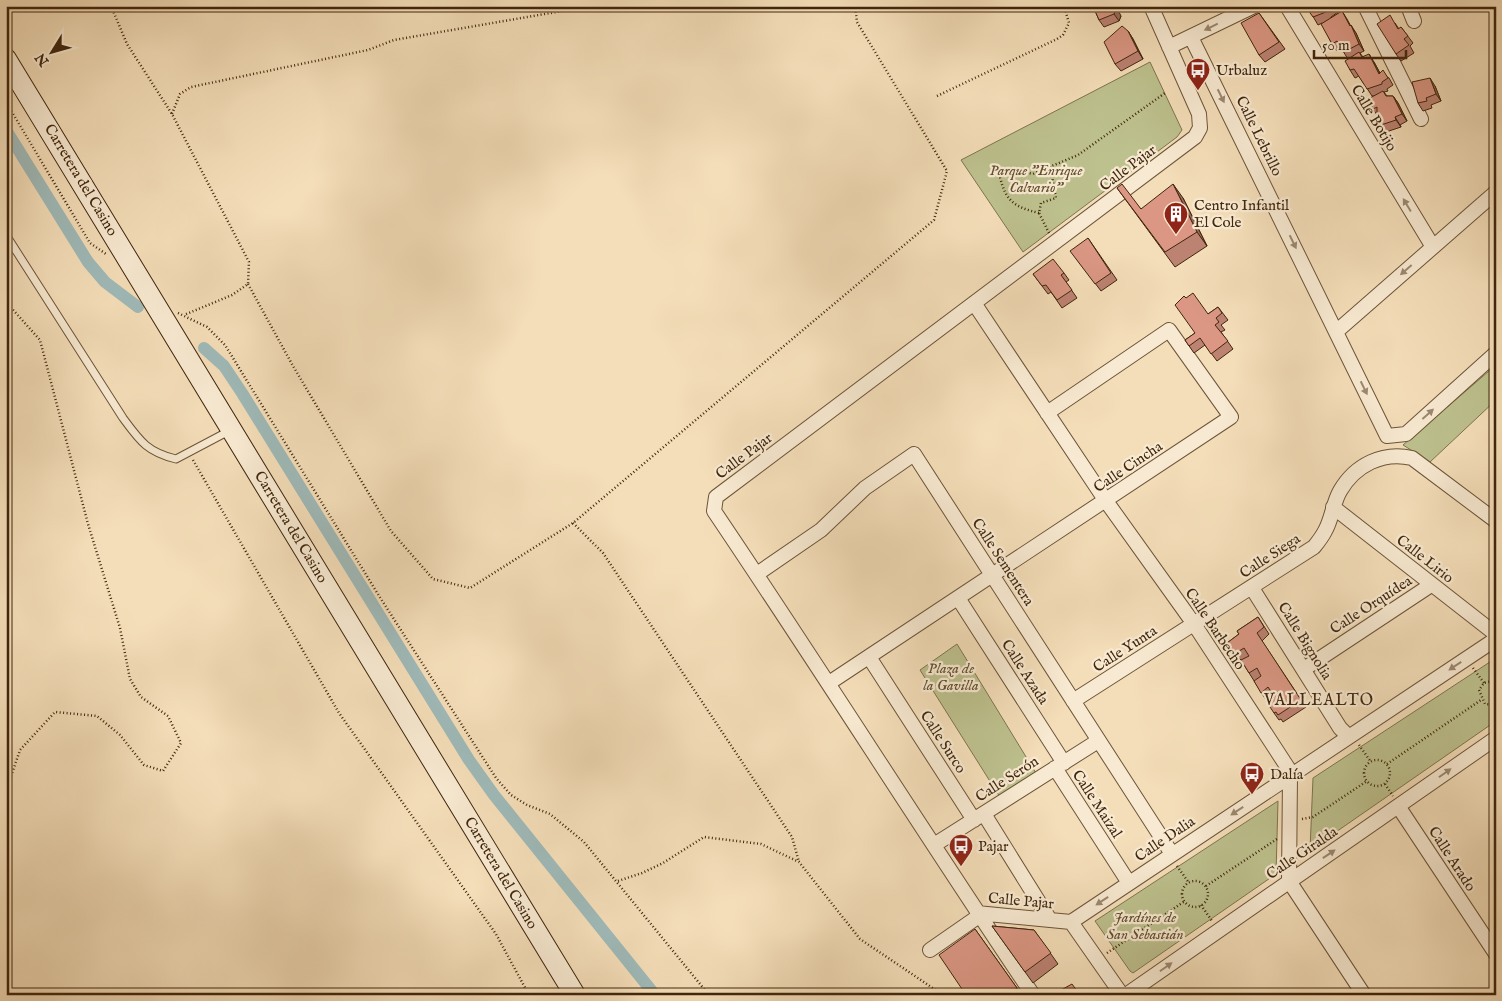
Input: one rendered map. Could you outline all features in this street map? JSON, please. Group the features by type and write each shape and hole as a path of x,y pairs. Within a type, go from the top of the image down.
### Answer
{"street":[{"name":"Calle Pajar","path":"1122,995 1071,922 978,914 714,511 716,497 1183,146 1199,132 1199,114 1151,6"},
{"path":"1169,47 1254,6"},
{"name":"Calle Botijo","path":"1287,6 1433,247"},
{"path":"1365,6 1421,119"},
{"path":"1408,6 1414,21"},
{"name":"Calle Lebrillo","path":"1191,37 1387,436 1406,434 1496,353"},
{"name":"Carretera del Casino","path":"6,59 575,995"},
{"path":"1337,331 1496,192"},
{"name":"Calle Barbecho","path":"974,303 1106,501 1194,624 1288,768 1290,776 1288,881"},
{"name":"Calle Cincha","path":"829,684 1231,417 1169,330 1047,413"},
{"name":"Calle Sementera","path":"757,574 821,530 865,488 914,454 1171,855"},
{"name":"Calle Siega","path":"1194,624 1314,547 1326,530 1339,492 1361,466 1381,457 1398,455 1412,458 1496,521"},
{"name":"Calle Lirio","path":"1333,507 1493,632 1496,638"},
{"name":"Calle Orquídea","path":"1304,669 1431,585"},
{"name":"Calle Bignolia","path":"1252,588 1340,728 1348,736"},
{"name":"Calle Azada","path":"958,598 1059,765"},
{"name":"Calle Yunta","path":"1073,701 1194,624"},
{"path":"1348,736 1496,638"},
{"name":"Calle Surco","path":"869,657 1050,920"},
{"name":"Calle Dalia","path":"1071,922 1348,736"},
{"name":"Calle Giralda","path":"1126,995 1496,738"},
{"name":"Calle Serón","path":"934,845 1098,741"},
{"name":"Calle Maizal","path":"1059,765 1129,883"},
{"name":"Calle Arado","path":"1398,806 1496,954"},
{"path":"1288,881 1362,994"},
{"path":"930,950 978,914 1033,995"}],"lane":[{"path":"6,235 123,418 143,444 157,454 176,459 232,429"}],"path":[{"path":"111,6 127,44 172,114 249,262 248,284 293,366 391,531 433,579 470,588 573,523 934,220 947,171 857,22 855,6"},
{"path":"172,114 180,94 191,87 368,50 394,40 591,6"},
{"path":"937,96 1063,35 1068,23 1068,16 1064,6"},
{"path":"1040,213 1025,210 1008,200 1000,177 1004,171 1010,169 1033,174 1084,152 1164,93"},
{"path":"6,102 90,243 112,259"},
{"path":"1050,166 1056,198 1041,203 1040,213 1055,242"},
{"path":"184,315 232,295 248,284"},
{"path":"6,302 40,340 86,515 120,628 130,679 141,697 168,716 181,743 163,771 144,765 120,735 97,716 55,712 20,750 6,791"},
{"path":"156,304 207,327 226,345 377,592 496,778 511,795 527,805 550,814 584,842 709,995"},
{"path":"189,452 339,713 496,934 528,995"},
{"path":"573,523 608,561 792,837 799,862 860,939 943,995"},
{"path":"1465,659 1484,682"},
{"path":"1496,680 1484,682 1479,690 1485,704 1496,705"},
{"path":"1387,764 1482,700"},
{"path":"1348,736 1356,740 1371,762"},
{"path":"1379,760 1387,764 1391,772 1389,780 1381,786 1375,786 1367,781 1364,775 1366,766 1371,762 1379,760"},
{"path":"617,881 642,874 704,837 761,844 799,862"},
{"path":"1171,855 1189,883"},
{"path":"1201,882 1207,888 1208,897 1201,905 1193,906 1185,901 1183,891 1189,883 1201,882"},
{"path":"1097,959 1185,901"},
{"path":"1201,905 1218,930"}],"green space":[{"name":"Parque \"Enrique Calvario\"","path":"1150,62 1182,130 1177,137 1023,252 961,160"},
{"path":"1496,365 1496,400 1430,462 1403,445"},
{"name":"Plaza de la Gavilla","path":"957,644 1039,778 1003,802 920,670"},
{"path":"1496,658 1496,721 1310,850 1313,778"},
{"name":"Jardínes de San Sebastián","path":"1278,801 1276,874 1133,973 1130,971 1095,921"}],"building":[{"path":"1093,6 1115,6 1116,8 1114,14 1099,20"},
{"path":"1311,6 1331,6 1326,9 1326,12 1313,17 1308,10 1312,8"},
{"path":"1342,11 1351,25 1359,44 1344,52 1337,41 1332,44 1321,24"},
{"path":"1259,13 1279,42 1259,55 1241,23"},
{"path":"1390,15 1398,29 1401,27 1408,36 1404,39 1409,45 1396,54 1377,24"},
{"path":"1122,26 1128,31 1138,51 1115,64 1104,42"},
{"path":"1359,52 1362,57 1369,54 1379,74 1383,70 1388,78 1382,84 1367,89 1354,69 1350,70 1345,61"},
{"path":"1430,78 1436,94 1426,98 1427,101 1418,103 1412,82"},
{"path":"1383,91 1386,96 1393,96 1402,114 1395,117 1396,120 1381,125 1377,118 1377,107 1373,109 1368,99"},
{"name":"Centro Infantil El Cole","path":"1122,184 1141,209 1173,184 1197,232 1165,252 1117,188"},
{"path":"1088,238 1111,273 1095,284 1070,251"},
{"path":"1053,259 1064,273 1061,275 1072,290 1057,300 1046,285 1042,286 1033,274"},
{"path":"1193,293 1208,314 1218,307 1222,313 1216,318 1219,322 1215,325 1228,341 1211,354 1200,338 1189,346 1185,340 1195,333 1175,305 1184,296 1186,298"},
{"path":"1258,617 1264,627 1257,633 1301,700 1278,715 1276,712 1274,713 1266,701 1274,696 1268,687 1261,693 1254,681 1261,676 1257,668 1249,673 1241,660 1249,656 1244,648 1236,653 1227,643 1239,634 1237,631"},
{"path":"992,926 1034,930 1051,953 1025,972"},
{"path":"975,929 1017,988 1008,995 966,995 939,955"},
{"path":"1072,984 1080,995 1052,995"}],"waterway":[{"path":"6,130 88,262 105,282 138,307"},
{"path":"204,348 224,366 242,393 469,760 494,795 655,995"}],"place":[{"name":"Urbaluz","path":"1198,91"},
{"name":"Centro Infantil El Cole","path":"1176,235"},
{"name":"Dalía","path":"1252,795"},
{"name":"Pajar","path":"961,867"}],"district":[{"name":"VALLEALTO","path":"1319,701"}]}
